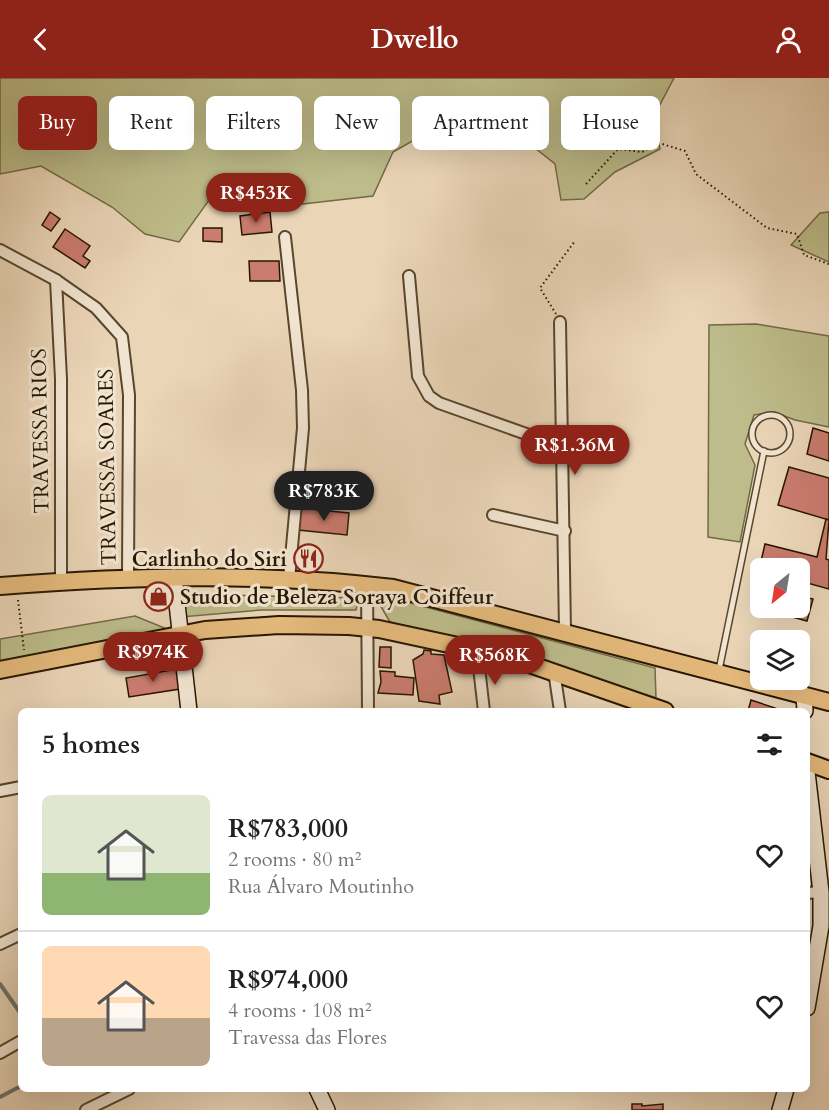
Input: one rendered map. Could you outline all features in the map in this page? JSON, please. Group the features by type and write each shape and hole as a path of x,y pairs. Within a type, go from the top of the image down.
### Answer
{"main road":[{"path":"8,585 174,576 289,579 393,588 565,631 718,674 804,703 829,702"},
{"path":"0,670 180,634 279,625 366,627 477,650 554,671 657,708"},
{"path":"810,763 829,770"}],"street":[{"path":"285,237 302,390 303,428 289,579"},
{"name":"TRAVESSA SOARES","path":"0,249 56,280 96,308 122,338 129,395 128,577"},
{"path":"409,276 418,376 429,396 439,403 562,447"},
{"name":"TRAVESSA RIOS","path":"56,280 61,379 61,581"},
{"path":"560,322 565,631"},
{"path":"493,515 565,531"},
{"path":"174,576 189,708"},
{"path":"367,585 368,708"},
{"path":"477,650 484,708"},
{"path":"554,671 560,708"},
{"path":"0,791 18,788"},
{"path":"810,990 821,926 814,893 811,829"},
{"path":"0,944 18,935"},
{"path":"0,1053 18,1043"},
{"path":"86,1110 123,1092"},
{"path":"318,1092 327,1110"},
{"path":"780,1110 785,1092"}],"lane":[{"path":"770,414 777,416 787,424 789,439 781,450 764,451 754,443 752,430 759,419 770,414"},
{"path":"718,674 764,451"}],"path":[{"path":"586,184 618,149 642,152 659,143 685,151 696,174 768,228 796,234 804,255 829,264"},
{"path":"560,322 540,288 574,241"},
{"path":"8,585 25,664"}],"shaded area":[{"path":"0,78 674,78 660,105 660,96 561,96 561,150 658,150 615,172 584,199 561,200 555,164 537,150 549,150 549,96 412,96 412,141 400,148 400,96 314,96 314,150 396,150 393,152 373,196 294,205 251,184 209,200 179,242 145,234 112,207 41,166 0,174"},
{"path":"829,212 829,262 791,245 820,213"},
{"path":"756,324 829,336 829,427 795,420 774,412 754,415 745,444 755,465 740,542 708,537 709,325"},
{"path":"373,593 655,668 656,698 390,622"},
{"path":"180,594 359,598 356,610 261,610 181,617"},
{"path":"135,616 167,629 0,661 0,639"}],"building":[{"path":"50,212 60,219 51,231 42,225"},
{"path":"270,212 272,232 242,235 240,216"},
{"path":"203,228 222,228 222,242 203,241"},
{"path":"65,229 90,246 83,256 90,261 85,268 53,247"},
{"path":"249,261 279,261 280,281 250,281"},
{"path":"813,428 829,433 829,461 807,454"},
{"path":"789,467 829,478 829,520 778,505"},
{"path":"300,508 349,513 347,535 298,530"},
{"path":"826,519 829,520 826,559 829,560 829,589 810,584 810,558 762,558 765,544 817,557"},
{"path":"380,647 391,647 391,668 379,667"},
{"path":"424,650 431,651 431,654 444,655 452,692 439,695 440,704 419,701 413,660 423,654"},
{"path":"177,669 180,689 129,697 126,678"},
{"path":"380,671 395,672 395,676 414,678 413,695 378,693 381,682"},
{"path":"751,700 775,708 749,708"},
{"path":"632,1104 642,1104 642,1106 663,1104 663,1110 632,1110"}],"waterway":[{"path":"0,984 18,1010"},
{"path":"0,1097 18,1088"}],"place":[{"name":"Carlinho do Siri","path":"308,559"},
{"name":"Studio de Beleza Soraya Coiffeur","path":"159,597"}]}
